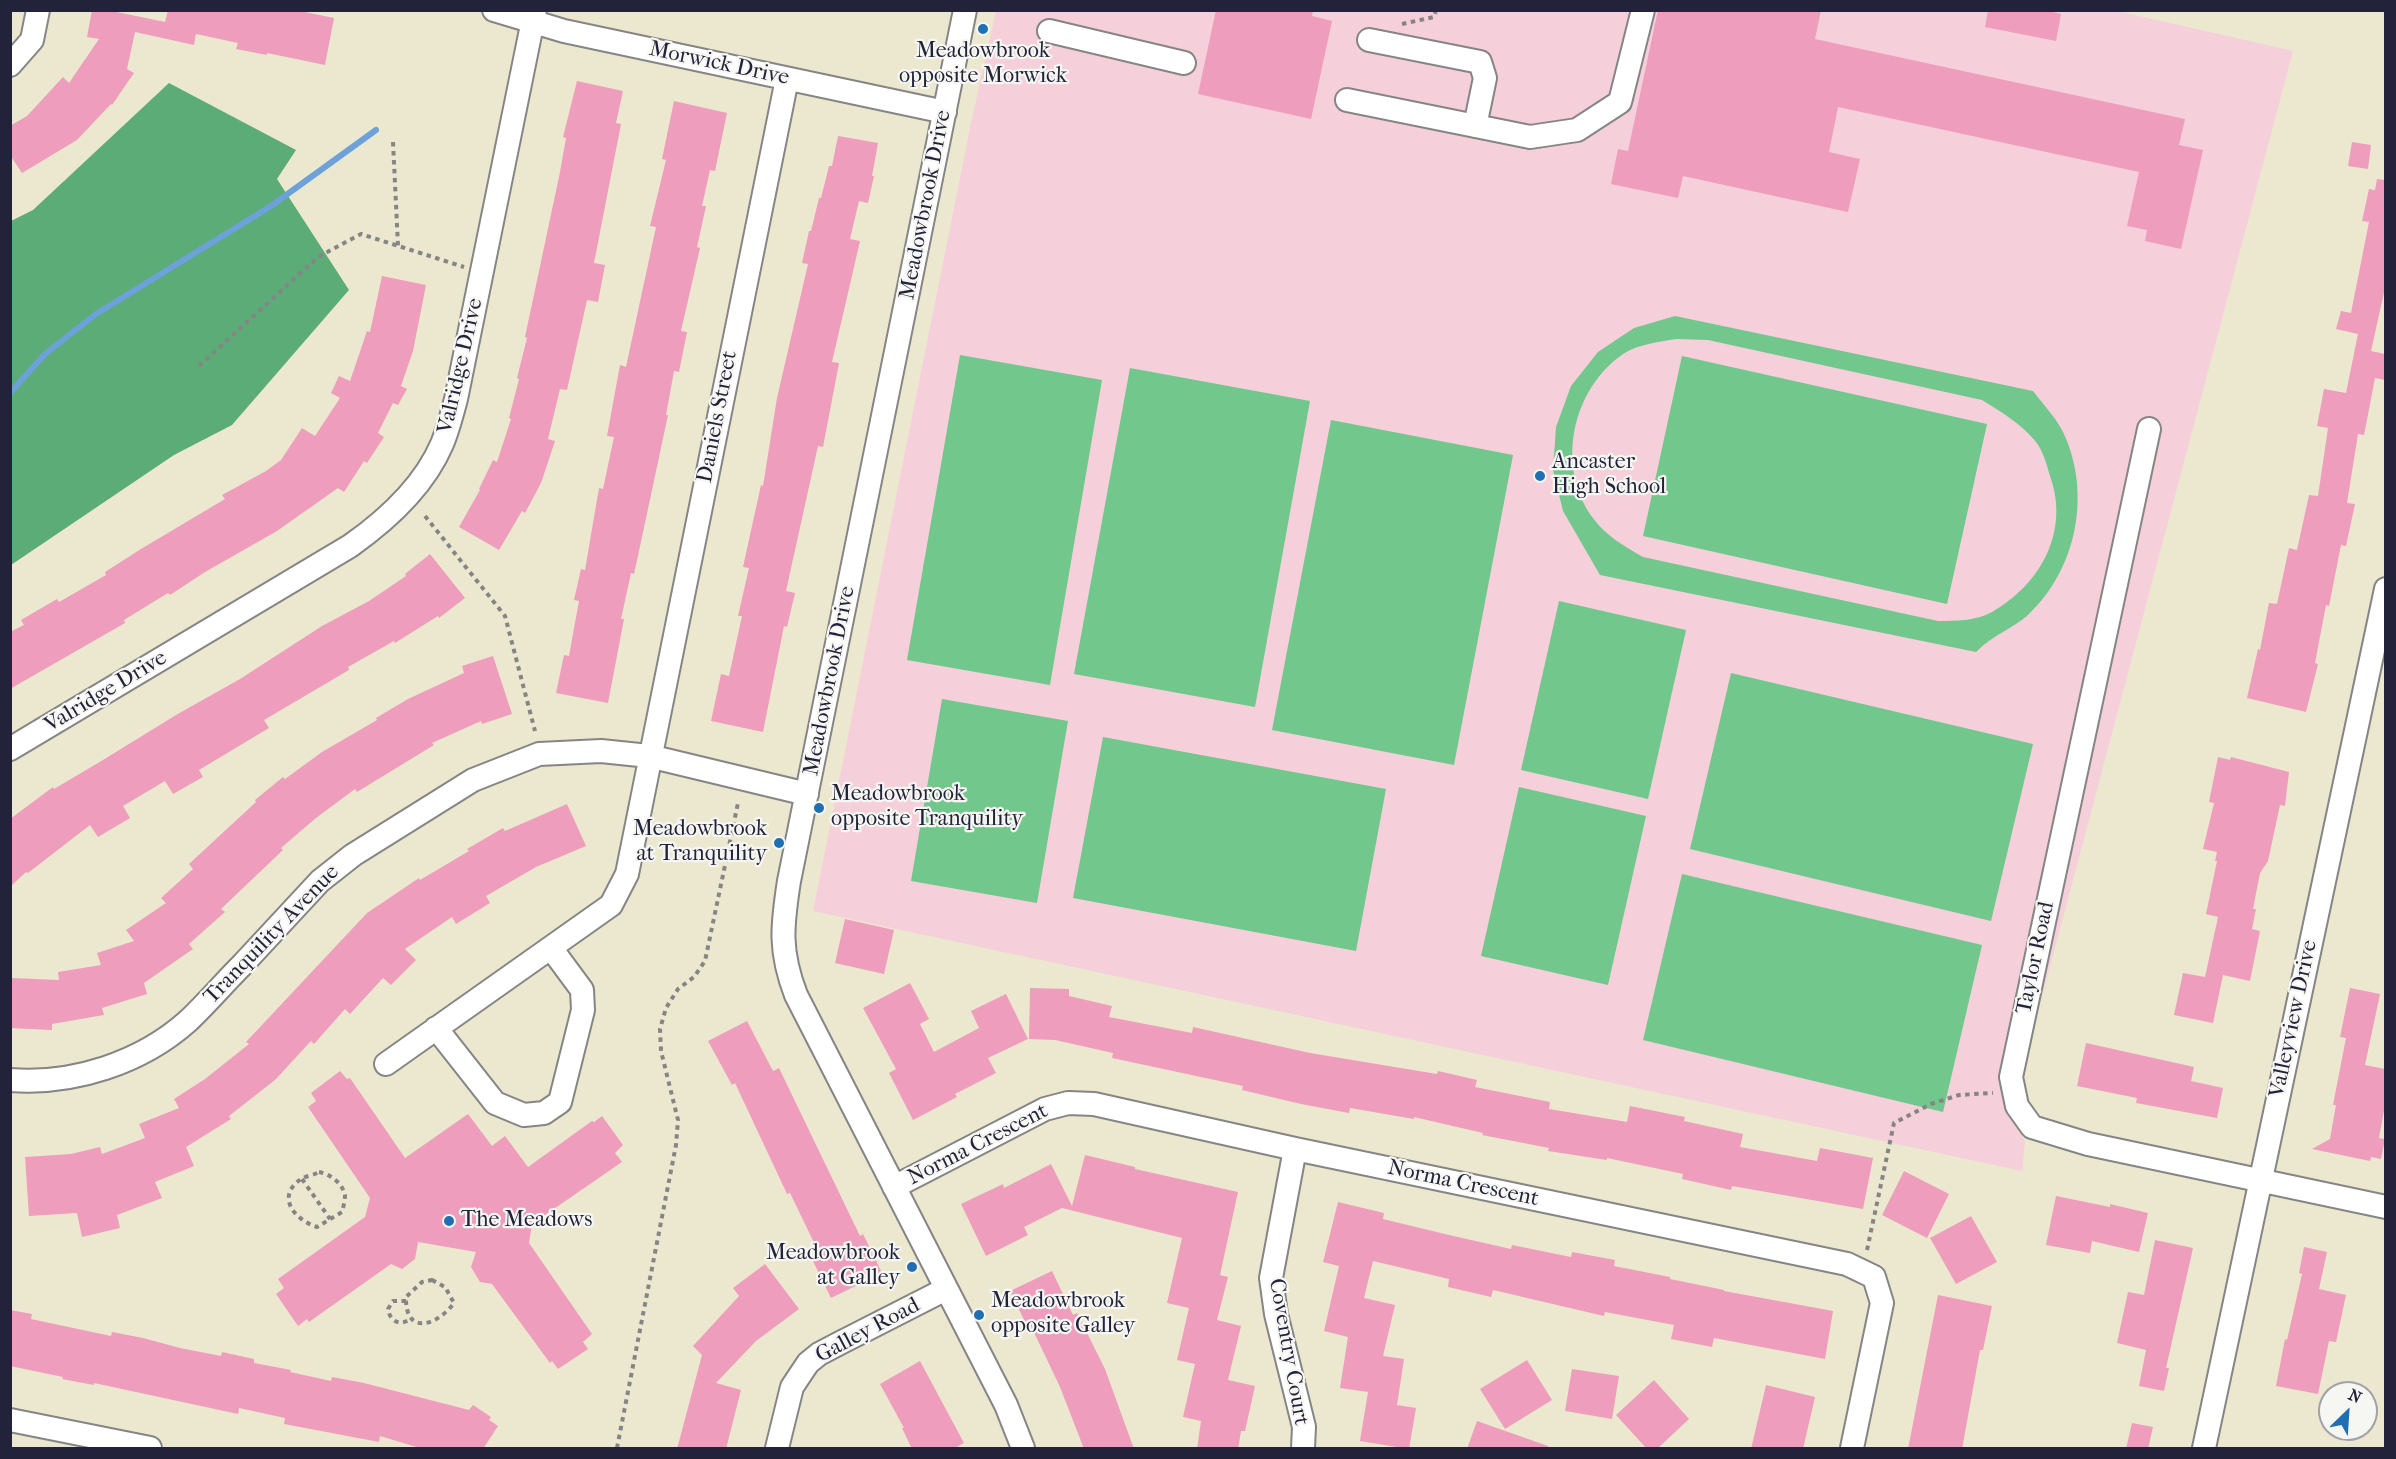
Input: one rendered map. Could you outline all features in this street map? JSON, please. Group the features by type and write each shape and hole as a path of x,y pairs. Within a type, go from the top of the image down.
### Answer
{"street":[{"path":"10,65 32,39 38,10"},
{"name":"Morwick Drive","path":"494,10 534,16 787,79 945,111"},
{"name":"Meadowbrook Drive","path":"965,10 784,911 784,959 796,995 1006,1405 1023,1449"},
{"path":"1347,100 1530,137 1577,130 1620,102 1643,10"},
{"name":"Valridge Drive","path":"10,749 350,546 393,512 424,475 442,445 456,399 534,16"},
{"path":"1049,31 1184,63"},
{"path":"1369,40 1480,62 1485,78 1475,126"},
{"name":"Daniels Street","path":"386,1064 611,905 627,874 787,79"},
{"name":"Taylor Road","path":"2149,429 2011,1077 2017,1106 2032,1127 2088,1144 2385,1207"},
{"name":"Valleyview Drive","path":"2204,1449 2385,589"},
{"name":"Tranquility Avenue","path":"10,1080 72,1077 94,1072 119,1063 171,1035 213,995 320,881 361,850 473,780 539,754 601,751 650,756 807,794"},
{"path":"436,1028 495,1103 524,1115 544,1113 560,1102 583,1010 582,990 551,948"},
{"name":"Norma Crescent","path":"894,1187 1045,1108 1068,1103 1094,1104 1295,1149 1847,1264 1874,1277 1882,1303 1852,1449"},
{"name":"Coventry Court","path":"1295,1149 1271,1278 1276,1314 1304,1427 1303,1449"},
{"name":"Galley Road","path":"777,1449 792,1388 808,1363 840,1343 946,1289"},
{"path":"10,1420 149,1448"}],"path":[{"path":"1393,26 1434,17 1436,10"},
{"path":"393,142 398,246"},
{"path":"199,366 318,257 361,234 482,272"},
{"path":"425,516 505,616 535,731"},
{"path":"617,1449 676,1145 678,1120 661,1051 660,1029 666,1008 672,998 678,989 694,977 705,961 738,803"},
{"path":"1860,1271 1870,1243 1894,1122 1931,1104 1959,1095 1999,1093 2015,1097"},
{"path":"319,1173 328,1174 338,1183 345,1196 342,1212 330,1220 317,1227 304,1223 290,1206 292,1188 302,1179 319,1173"},
{"path":"302,1179 330,1220"},
{"path":"432,1280 445,1287 454,1303 448,1311 431,1323 421,1324 411,1319 406,1308 406,1297 422,1282 432,1280"},
{"path":"406,1301 393,1301 388,1309 389,1315 399,1323 405,1323 411,1319"}],"shaded area":[{"name":"Ancaster High School","path":"2113,10 2293,51 2012,1110 2025,1142 2022,1171 813,911 971,123 996,11"}],"green space":[{"path":"169,83 296,150 277,179 349,290 232,425 174,455 11,565 11,221 33,210"},
{"path":"1675,316 2033,391 2063,432 2072,455 2077,480 2078,505 2075,529 2058,576 2045,596 2028,615 1988,641 1976,652 1600,575 1563,511 1553,470 1556,427 1571,386 1598,352 1634,328","holes":["1676,339 1708,340 1982,400 2011,419 2030,436 2043,454 2055,496 2056,517 2053,536 2047,554 2037,571 2025,587 1992,612 1973,619 1938,621 1643,557 1616,540 1593,518 1581,498 1574,476 1572,453 1581,408 1591,387 1623,354 1649,344"]},
{"path":"960,355 1102,380 1050,685 907,660"},
{"path":"1682,356 1987,424 1947,604 1643,536"},
{"path":"1130,368 1310,401 1255,707 1074,674"},
{"path":"1331,420 1513,455 1454,765 1272,730"},
{"path":"1559,601 1686,630 1648,799 1521,770"},
{"path":"1731,673 2033,744 1991,921 1690,849"},
{"path":"942,699 1068,721 1037,903 911,881"},
{"path":"1103,737 1386,789 1356,951 1073,898"},
{"path":"1519,787 1646,816 1608,985 1481,956"},
{"path":"1682,874 1982,945 1943,1112 1643,1040"}],"building":[{"path":"92,10 107,10 165,22 168,10 295,10 334,18 325,65 236,49 238,43 196,34 194,45 135,32 127,69 134,73 112,105 77,140 22,173 10,155 10,126 27,116 63,77 69,83 99,39 87,37"},
{"path":"1216,10 1313,10 1312,16 1332,21 1311,119 1198,94"},
{"path":"1658,10 1821,10 1815,39 2185,119 2179,145 2203,150 2181,249 2145,241 2147,230 2127,226 2139,172 1838,107 1829,152 1860,159 1848,212 1683,176 1678,198 1611,184 1618,149 1628,151"},
{"path":"1988,10 2044,10 2061,14 2056,41 1985,27"},
{"path":"577,81 623,91 616,123 621,124 594,263 605,265 598,302 587,300 567,390 560,389 548,439 555,441 541,483 525,513 522,511 499,550 459,527 480,490 493,460 497,462 511,419 509,418 527,338 525,337 560,172 566,138 563,137"},
{"path":"674,101 727,113 715,171 710,170 702,206 706,206 697,247 700,248 681,331 687,332 679,372 674,371 666,415 668,415 642,537 621,619 624,619 608,703 556,693 564,655 569,656 579,601 574,600 581,569 585,570 599,488 603,489 614,437 607,436 620,365 626,367 656,227 650,226 666,160 662,159"},
{"path":"838,136 878,143 872,176 874,176 868,203 859,201 850,239 860,241 832,362 839,363 823,447 818,446 786,591 795,593 787,627 784,626 763,732 711,721 721,674 729,676 742,616 738,616 749,568 743,567 761,485 763,486 777,398 808,264 802,263 819,198 821,198 829,166 832,166"},
{"path":"2352,142 2371,145 2368,169 2348,166"},
{"path":"2377,179 2385,180 2385,288 2371,351 2385,354 2385,380 2375,378 2364,435 2358,434 2347,503 2355,504 2346,546 2341,545 2329,606 2326,605 2315,663 2318,664 2306,712 2247,698 2258,649 2260,650 2269,603 2277,604 2289,548 2297,550 2309,495 2318,496 2328,428 2317,426 2324,389 2346,393 2358,334 2336,329 2341,311 2351,313 2369,222 2362,221 2369,189 2375,190"},
{"path":"382,276 426,285 413,351 401,386 407,389 398,405 393,403 378,433 384,437 367,463 364,461 344,492 338,488 277,531 170,595 168,593 124,620 125,623 10,689 10,632 24,625 21,620 57,599 59,602 106,575 105,572 141,549 225,499 222,495 266,471 281,460 302,428 315,436 340,398 331,393 339,376 350,381 367,331 370,332"},
{"path":"430,554 465,598 439,618 438,616 395,643 394,641 348,667 349,670 264,720 269,728 199,770 203,777 173,794 165,781 123,806 130,818 98,837 90,825 28,873 26,872 10,887 10,819 53,787 54,789 240,679 322,626 369,601 406,576 405,574"},
{"path":"493,656 512,714 482,724 481,721 432,743 434,745 357,792 355,789 316,818 281,848 283,850 221,909 225,912 189,944 193,949 144,983 147,994 102,1008 104,1015 52,1024 52,1030 10,1028 12,978 59,980 58,972 101,965 97,953 134,941 126,930 166,903 161,898 193,869 189,864 256,802 255,800 283,777 285,779 322,752 408,699 464,673 462,666"},
{"path":"2218,757 2230,760 2231,757 2289,772 2285,806 2280,805 2268,861 2260,873 2253,909 2256,909 2252,929 2260,931 2250,981 2223,975 2213,1023 2174,1015 2183,973 2205,977 2218,917 2206,914 2217,852 2203,849 2214,803 2209,802"},
{"path":"567,804 586,846 536,867 486,896 490,903 456,924 452,917 405,949 416,960 391,985 383,978 350,1014 345,1009 314,1044 311,1041 275,1080 229,1116 231,1119 186,1147 194,1166 155,1182 162,1198 117,1215 120,1228 82,1237 77,1213 29,1216 25,1157 71,1154 100,1147 102,1154 145,1138 139,1124 179,1108 174,1099 205,1079 249,1044 246,1042 367,913 419,878 420,880 469,851 467,849 503,828 505,831"},
{"path":"845,919 894,930 884,974 835,963"},
{"path":"910,983 929,1019 920,1024 934,1052 979,1028 971,1011 1006,994 1028,1039 988,1058 996,1073 955,1094 957,1097 913,1120 889,1073 896,1069 863,1008"},
{"path":"1030,988 1069,989 1069,996 1112,1006 1109,1017 1192,1033 1193,1027 1310,1053 1437,1074 1438,1071 1477,1080 1475,1087 1550,1102 1549,1109 1627,1122 1630,1106 1685,1117 1684,1121 1743,1134 1740,1147 1817,1161 1820,1148 1873,1158 1863,1209 1732,1186 1731,1190 1682,1179 1683,1174 1607,1158 1607,1160 1548,1151 1549,1148 1482,1135 1483,1133 1414,1117 1414,1119 1350,1108 1349,1113 1301,1104 1242,1090 1243,1086 1112,1058 1113,1053 1055,1040 1029,1039"},
{"path":"2350,988 2380,994 2365,1065 2385,1069 2385,1105 2379,1138 2385,1139 2381,1159 2371,1157 2370,1161 2312,1149 2330,1139 2336,1105 2333,1105 2346,1038 2340,1037"},
{"path":"747,1021 773,1071 779,1068 860,1236 863,1234 882,1273 831,1298 812,1259 820,1255 790,1193 787,1194 735,1083 732,1085 708,1041"},
{"path":"2086,1043 2194,1067 2191,1081 2223,1088 2217,1118 2136,1103 2137,1098 2077,1086"},
{"name":"The Meadows","path":"340,1071 347,1079 350,1078 405,1158 468,1114 492,1146 505,1136 528,1167 602,1116 623,1145 615,1153 622,1162 532,1224 529,1243 592,1334 583,1342 588,1349 558,1369 552,1361 550,1363 492,1284 480,1282 471,1267 476,1252 418,1242 415,1259 402,1269 391,1264 309,1322 307,1319 298,1326 276,1294 284,1288 278,1279 365,1217 370,1198 308,1107 316,1101 311,1093"},
{"path":"1085,1155 1135,1167 1135,1169 1238,1192 1220,1275 1228,1277 1217,1320 1241,1326 1228,1380 1255,1386 1245,1431 1241,1431 1238,1449 1197,1449 1201,1421 1183,1417 1195,1364 1177,1360 1189,1308 1167,1303 1182,1238 1062,1208 1024,1227 1028,1235 986,1256 961,1204 1003,1184 1004,1188 1051,1164 1072,1206"},
{"path":"1904,1171 1949,1194 1927,1238 1882,1215"},
{"path":"2056,1196 2110,1207 2110,1204 2148,1213 2139,1252 2092,1241 2090,1253 2046,1245"},
{"path":"1338,1202 1384,1213 1383,1219 1511,1249 1512,1245 1571,1257 1572,1252 1615,1260 1614,1266 1724,1291 1833,1311 1825,1359 1714,1338 1712,1347 1671,1339 1674,1325 1605,1312 1604,1316 1493,1290 1491,1297 1448,1287 1449,1279 1373,1261 1364,1298 1395,1305 1383,1356 1404,1359 1397,1405 1416,1408 1409,1449 1360,1441 1368,1392 1340,1388 1348,1337 1324,1331 1339,1266 1323,1262"},
{"path":"1971,1216 1997,1262 1956,1284 1930,1238"},
{"path":"2155,1240 2193,1248 2166,1368 2169,1368 2164,1391 2139,1386 2146,1350 2117,1343 2128,1292 2144,1295"},
{"path":"2304,1247 2327,1252 2319,1289 2346,1295 2336,1342 2329,1341 2321,1381 2318,1381 2318,1394 2276,1386 2285,1339 2287,1340 2302,1274 2299,1273"},
{"path":"765,1264 799,1309 756,1341 716,1383 741,1390 726,1449 677,1449 702,1355 693,1346 739,1296 733,1288"},
{"path":"1052,1271 1073,1315 1077,1313 1105,1369 1134,1449 1084,1449 1060,1387 1030,1324 1027,1326 1010,1291"},
{"path":"1938,1295 1992,1306 1983,1350 1980,1350 1962,1449 1908,1449"},
{"path":"10,1310 32,1314 31,1319 111,1336 112,1332 143,1338 221,1356 222,1352 254,1359 254,1363 291,1370 290,1372 331,1381 332,1377 364,1383 469,1410 473,1405 491,1417 489,1420 498,1426 483,1449 423,1449 380,1436 379,1442 284,1424 285,1418 239,1408 238,1414 94,1383 94,1385 62,1379 63,1377 10,1366"},
{"path":"1527,1360 1552,1400 1505,1429 1480,1389"},
{"path":"920,1361 964,1443 953,1449 912,1449 902,1428 904,1428 880,1384"},
{"path":"1572,1369 1619,1376 1612,1419 1565,1411"},
{"path":"1654,1380 1689,1419 1657,1449 1647,1449 1616,1415"},
{"path":"1766,1385 1815,1397 1803,1449 1751,1449"},
{"path":"1477,1421 1548,1446 1548,1449 1467,1449"},
{"path":"2132,1423 2153,1427 2148,1449 2126,1449"}],"waterway":[{"path":"10,393 45,354 96,314 271,206 376,130"}],"place":[{"name":"Meadowbrook opposite Morwick","path":"983,29"},
{"name":"Ancaster High School","path":"1540,476"},
{"name":"Meadowbrook opposite Tranquility","path":"819,808"},
{"name":"Meadowbrook at Tranquility","path":"779,843"},
{"name":"The Meadows","path":"449,1221"},
{"name":"Meadowbrook at Galley","path":"912,1267"},
{"name":"Meadowbrook opposite Galley","path":"979,1315"}]}
